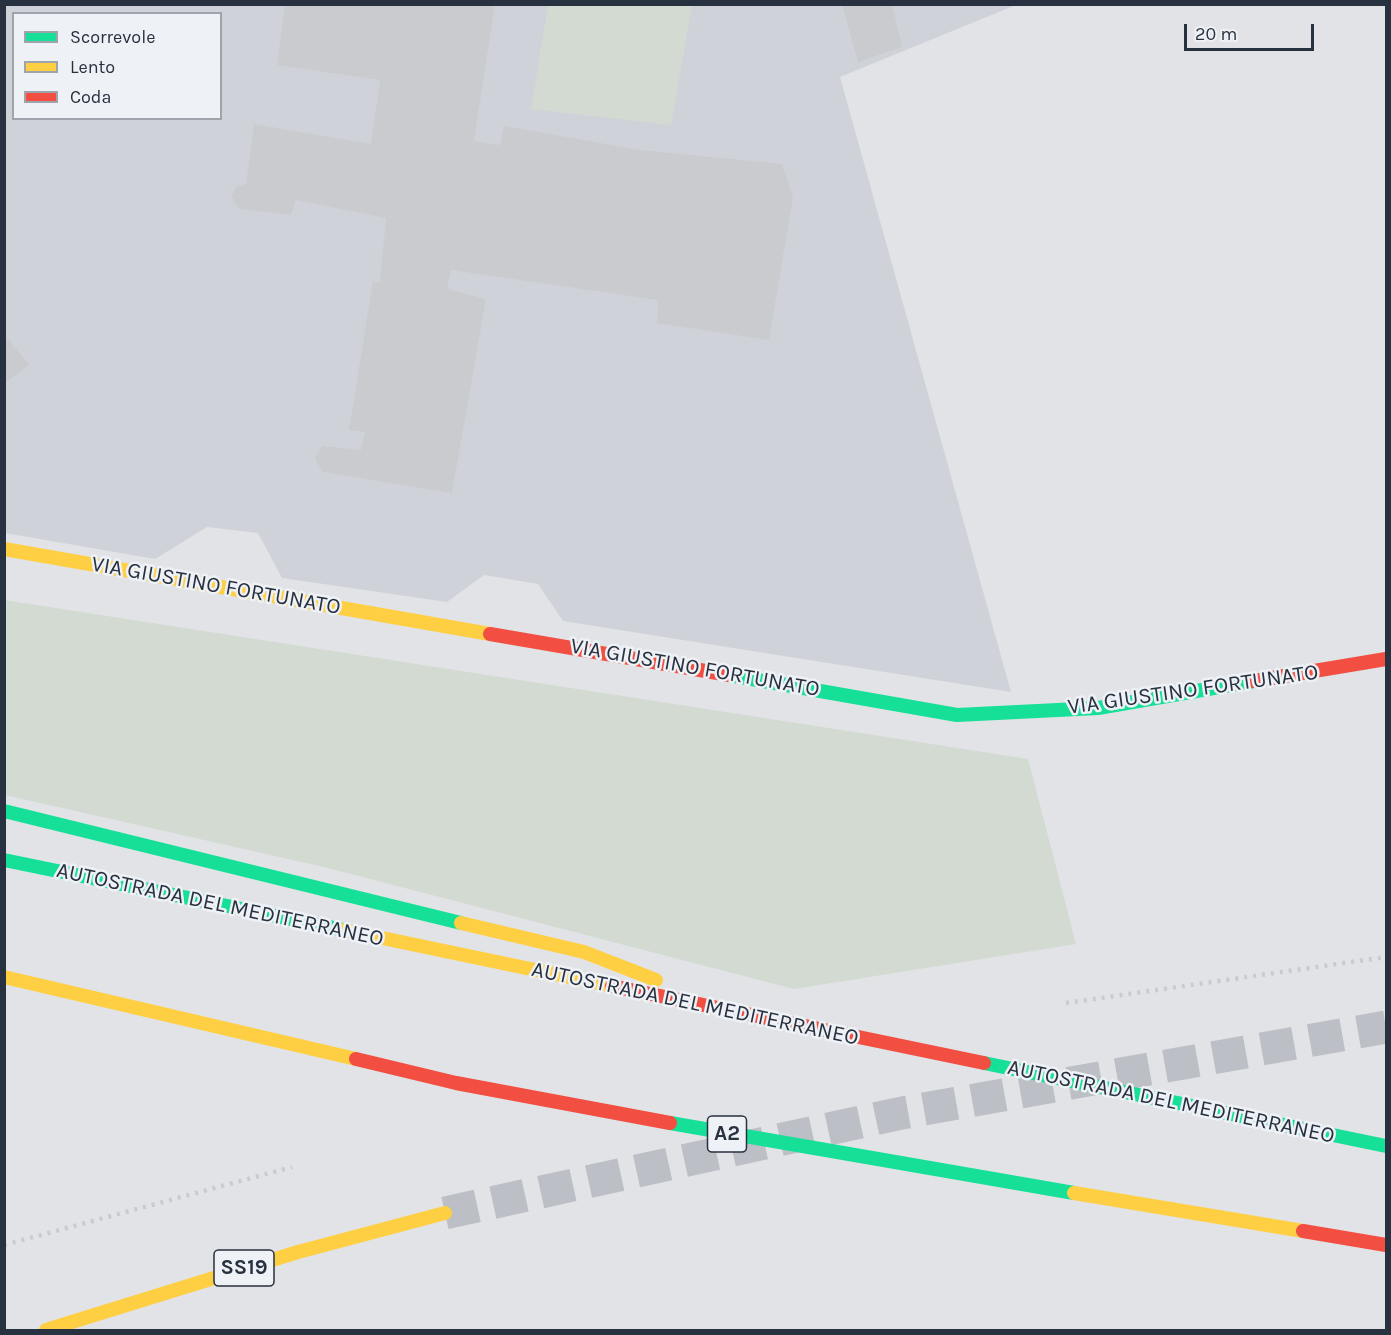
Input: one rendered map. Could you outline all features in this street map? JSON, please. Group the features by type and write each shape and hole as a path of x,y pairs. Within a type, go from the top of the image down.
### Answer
{"main road":[{"name":"VIA GIUSTINO FORTUNATO","path":"4,549 957,715 1098,708 1386,659"},
{"path":"4,811 248,873 584,952 745,1014"},
{"name":"AUTOSTRADA DEL MEDITERRANEO","path":"4,860 1386,1146"},
{"name":"A2","path":"4,977 468,1085 766,1141 1386,1245"},
{"path":"4,988 74,992"},
{"name":"SS19","path":"46,1330 298,1252 445,1213"}],"shaded area":[{"path":"4,5 1016,5 840,77 1011,692 563,621 538,584 484,575 447,602 282,578 258,533 207,527 155,559 5,533"},
{"path":"548,5 692,5 671,125 531,109"},
{"path":"4,600 1028,759 1076,944 794,989 328,868 5,795"}],"building":[{"path":"285,4 495,4 474,141 500,145 504,126 640,150 782,164 793,197 769,340 657,323 658,300 451,270 447,289 486,299 452,493 323,472 315,459 322,446 361,450 365,432 349,430 373,281 380,283 386,218 296,200 291,215 239,209 231,197 237,186 246,184 254,124 371,144 380,80 277,65"},
{"path":"842,4 892,4 902,47 858,62"},
{"path":"4,334 29,365 4,384"}],"tunnel":[{"path":"445,1213 902,1113 1386,1027"}],"railway":[{"path":"1066,1003 1386,957"},
{"path":"4,1245 292,1167"}],"traffic: fast":[{"path":"729,675 957,715 1098,708 1254,681"},
{"path":"4,811 461,923"},
{"path":"4,860 344,930"},
{"path":"984,1063 1386,1146"},
{"path":"670,1123 1074,1193"}],"traffic: slow":[{"path":"4,549 490,634"},
{"path":"461,923 584,952 656,980"},
{"path":"344,930 612,986"},
{"path":"4,977 356,1059"},
{"path":"1074,1193 1303,1231"},
{"path":"46,1330 298,1252 445,1213"}],"traffic: jam":[{"path":"490,634 729,675"},
{"path":"1254,681 1386,659"},
{"path":"612,986 984,1063"},
{"path":"356,1059 456,1083 670,1123"},
{"path":"1303,1231 1386,1245"}]}
